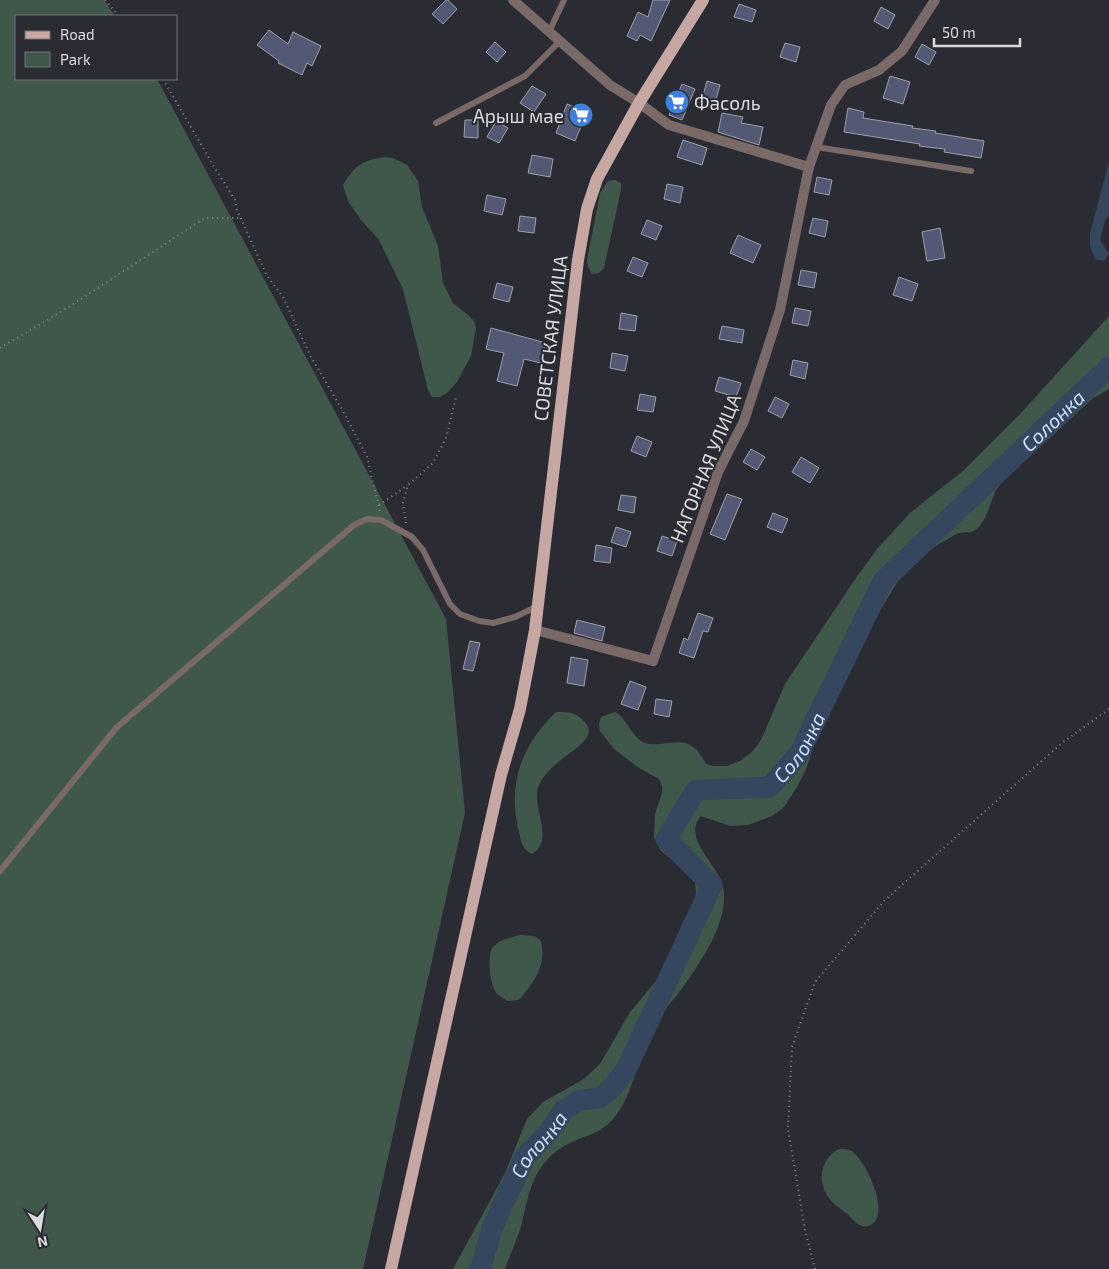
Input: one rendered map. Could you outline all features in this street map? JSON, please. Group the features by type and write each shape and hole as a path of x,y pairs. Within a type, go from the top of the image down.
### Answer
{"main road":[{"name":"СОВЕТСКАЯ УЛИЦА","path":"391,1269 501,775 520,709 535,630 578,260 587,209 597,179 639,103 703,0"}],"street":[{"path":"513,0 610,85 670,125 810,167 831,105 845,85 878,70 902,51 935,0"},
{"name":"НАГОРНАЯ УЛИЦА","path":"535,630 653,661 718,472 744,421 780,310 810,167"}],"lane":[{"path":"549,32 564,0"},
{"path":"436,123 525,76 560,42"},
{"path":"816,147 971,171"},
{"path":"0,871 117,727 354,525 367,519 382,520 412,537 423,550 450,604 460,614 479,621 493,622 515,617 538,606"}],"path":[{"path":"105,0 118,15"},
{"path":"164,80 235,200 236,210 266,274 283,297 310,355 367,457 382,520"},
{"path":"0,348 64,310 205,218 240,218"},
{"path":"378,506 408,485 433,463 446,438 456,397"},
{"path":"408,485 403,503 405,521 412,537"},
{"path":"815,1269 805,1230 788,1128 792,1047 815,982 885,900 1062,743 1109,709"}],"green space":[{"path":"0,0 104,0 114,15 15,15 15,80 158,80 446,619 465,813 363,1269 0,1269"},
{"path":"385,157 393,158 407,165 418,181 422,207 438,246 443,283 453,303 474,321 476,328 471,356 457,382 447,393 440,397 432,397 428,390 403,289 379,240 361,220 348,201 343,185 352,172 360,165"},
{"path":"615,180 621,183 621,190 604,268 599,273 592,274 587,260 600,193 608,181"},
{"path":"1109,316 1109,389 1093,398 1003,481 996,490 985,518 979,527 972,532 958,533 924,553 898,581 881,609 860,636 847,660 816,736 807,767 784,807 772,816 748,825 730,826 701,816 696,824 697,841 718,875 724,890 724,905 720,920 712,941 700,962 682,989 662,1013 644,1050 624,1103 617,1114 602,1129 564,1146 554,1153 539,1170 530,1189 520,1229 505,1269 453,1269 505,1173 527,1119 543,1102 584,1079 600,1064 630,1012 663,973 694,917 697,903 695,880 691,874 661,851 654,837 655,814 662,793 659,779 639,768 614,749 600,731 601,717 615,712 623,719 636,737 647,744 676,742 688,744 702,756 706,764 713,766 727,766 740,761 752,752 761,740 785,684 877,549 910,513 964,470 1022,412"},
{"path":"556,712 575,714 584,721 589,733 582,743 552,767 540,783 537,791 537,801 542,840 539,848 532,854 524,846 518,828 515,811 517,780 520,765 526,751 544,725"},
{"path":"519,935 535,936 541,941 541,965 534,980 519,1000 507,1001 497,994 493,987 490,975 490,955 494,946 503,940"},
{"path":"839,1149 853,1152 864,1167 875,1190 878,1213 875,1221 868,1226 862,1226 856,1222 829,1198 825,1191 822,1178 824,1164"}],"water":[{"path":"1109,162 1109,216 1105,220 1100,240 1109,254 1104,261 1095,259 1090,246 1090,233"}],"building":[{"path":"446,0 457,9 443,24 432,14"},
{"path":"653,0 670,0 651,41 640,35 637,41 627,36 638,12 648,17"},
{"path":"739,4 756,10 752,22 734,17"},
{"path":"881,7 895,15 888,29 874,21"},
{"path":"269,30 288,44 293,32 321,46 312,66 307,63 302,75 278,63 279,61 257,45"},
{"path":"495,42 506,52 497,62 486,52"},
{"path":"785,43 800,47 796,62 780,57"},
{"path":"922,44 936,52 929,65 915,57"},
{"path":"890,76 910,82 903,104 883,98"},
{"path":"707,81 720,85 715,103 702,99"},
{"path":"682,84 695,89 682,120 669,115"},
{"path":"532,86 546,94 534,112 520,103"},
{"path":"567,104 587,112 575,141 556,133"},
{"path":"848,108 864,112 863,118 984,141 981,158 944,152 945,149 919,146 920,144 844,132"},
{"path":"722,113 743,117 741,123 763,127 759,145 718,132"},
{"path":"465,120 478,120 478,138 464,137"},
{"path":"496,121 508,128 499,143 487,137"},
{"path":"683,140 707,148 702,165 677,157"},
{"path":"532,155 553,159 550,177 528,173"},
{"path":"817,177 832,180 829,195 814,192"},
{"path":"667,184 683,187 680,203 664,199"},
{"path":"487,195 506,199 502,215 484,211"},
{"path":"520,216 536,218 534,233 518,231"},
{"path":"813,218 828,221 825,237 809,233"},
{"path":"647,220 662,226 656,240 641,234"},
{"path":"940,228 945,258 927,261 922,232"},
{"path":"738,235 761,245 753,263 730,253"},
{"path":"633,257 648,263 642,277 627,271"},
{"path":"801,270 817,273 814,288 798,285"},
{"path":"899,277 918,284 912,301 893,295"},
{"path":"497,283 513,287 509,302 493,298"},
{"path":"795,308 811,311 808,326 792,323"},
{"path":"621,313 637,316 635,331 619,329"},
{"path":"722,326 744,330 742,343 719,339"},
{"path":"491,328 546,343 541,363 524,359 517,386 497,381 504,353 486,349"},
{"path":"612,353 628,356 625,371 610,368"},
{"path":"793,360 808,363 805,379 790,375"},
{"path":"719,377 741,383 736,397 715,391"},
{"path":"640,394 656,397 653,412 637,410"},
{"path":"775,397 789,404 782,418 768,411"},
{"path":"637,436 652,442 646,457 631,451"},
{"path":"751,449 765,457 757,470 743,462"},
{"path":"801,457 819,468 810,483 792,472"},
{"path":"727,494 742,499 725,540 710,534"},
{"path":"621,495 636,497 634,513 618,510"},
{"path":"773,513 788,519 782,533 767,527"},
{"path":"616,527 631,532 626,547 611,542"},
{"path":"662,536 677,541 672,556 657,551"},
{"path":"596,545 612,548 610,563 594,561"},
{"path":"698,613 713,618 708,632 703,631 694,658 679,653 684,638 688,640"},
{"path":"577,620 605,627 602,641 574,633"},
{"path":"470,641 480,643 473,671 463,669"},
{"path":"571,657 588,660 584,686 567,683"},
{"path":"630,681 646,687 638,710 621,704"},
{"path":"656,699 672,701 669,717 654,714"}],"waterway":[{"name":"Солонка","path":"480,1269 492,1228 525,1157 549,1132 564,1110 580,1100 600,1098 614,1086 627,1068 712,885 666,839 696,790 770,787 799,754 883,581 1109,367"}],"place":[{"name":"Фасоль","path":"677,102"},
{"name":"Арыш мае","path":"581,115"}]}
